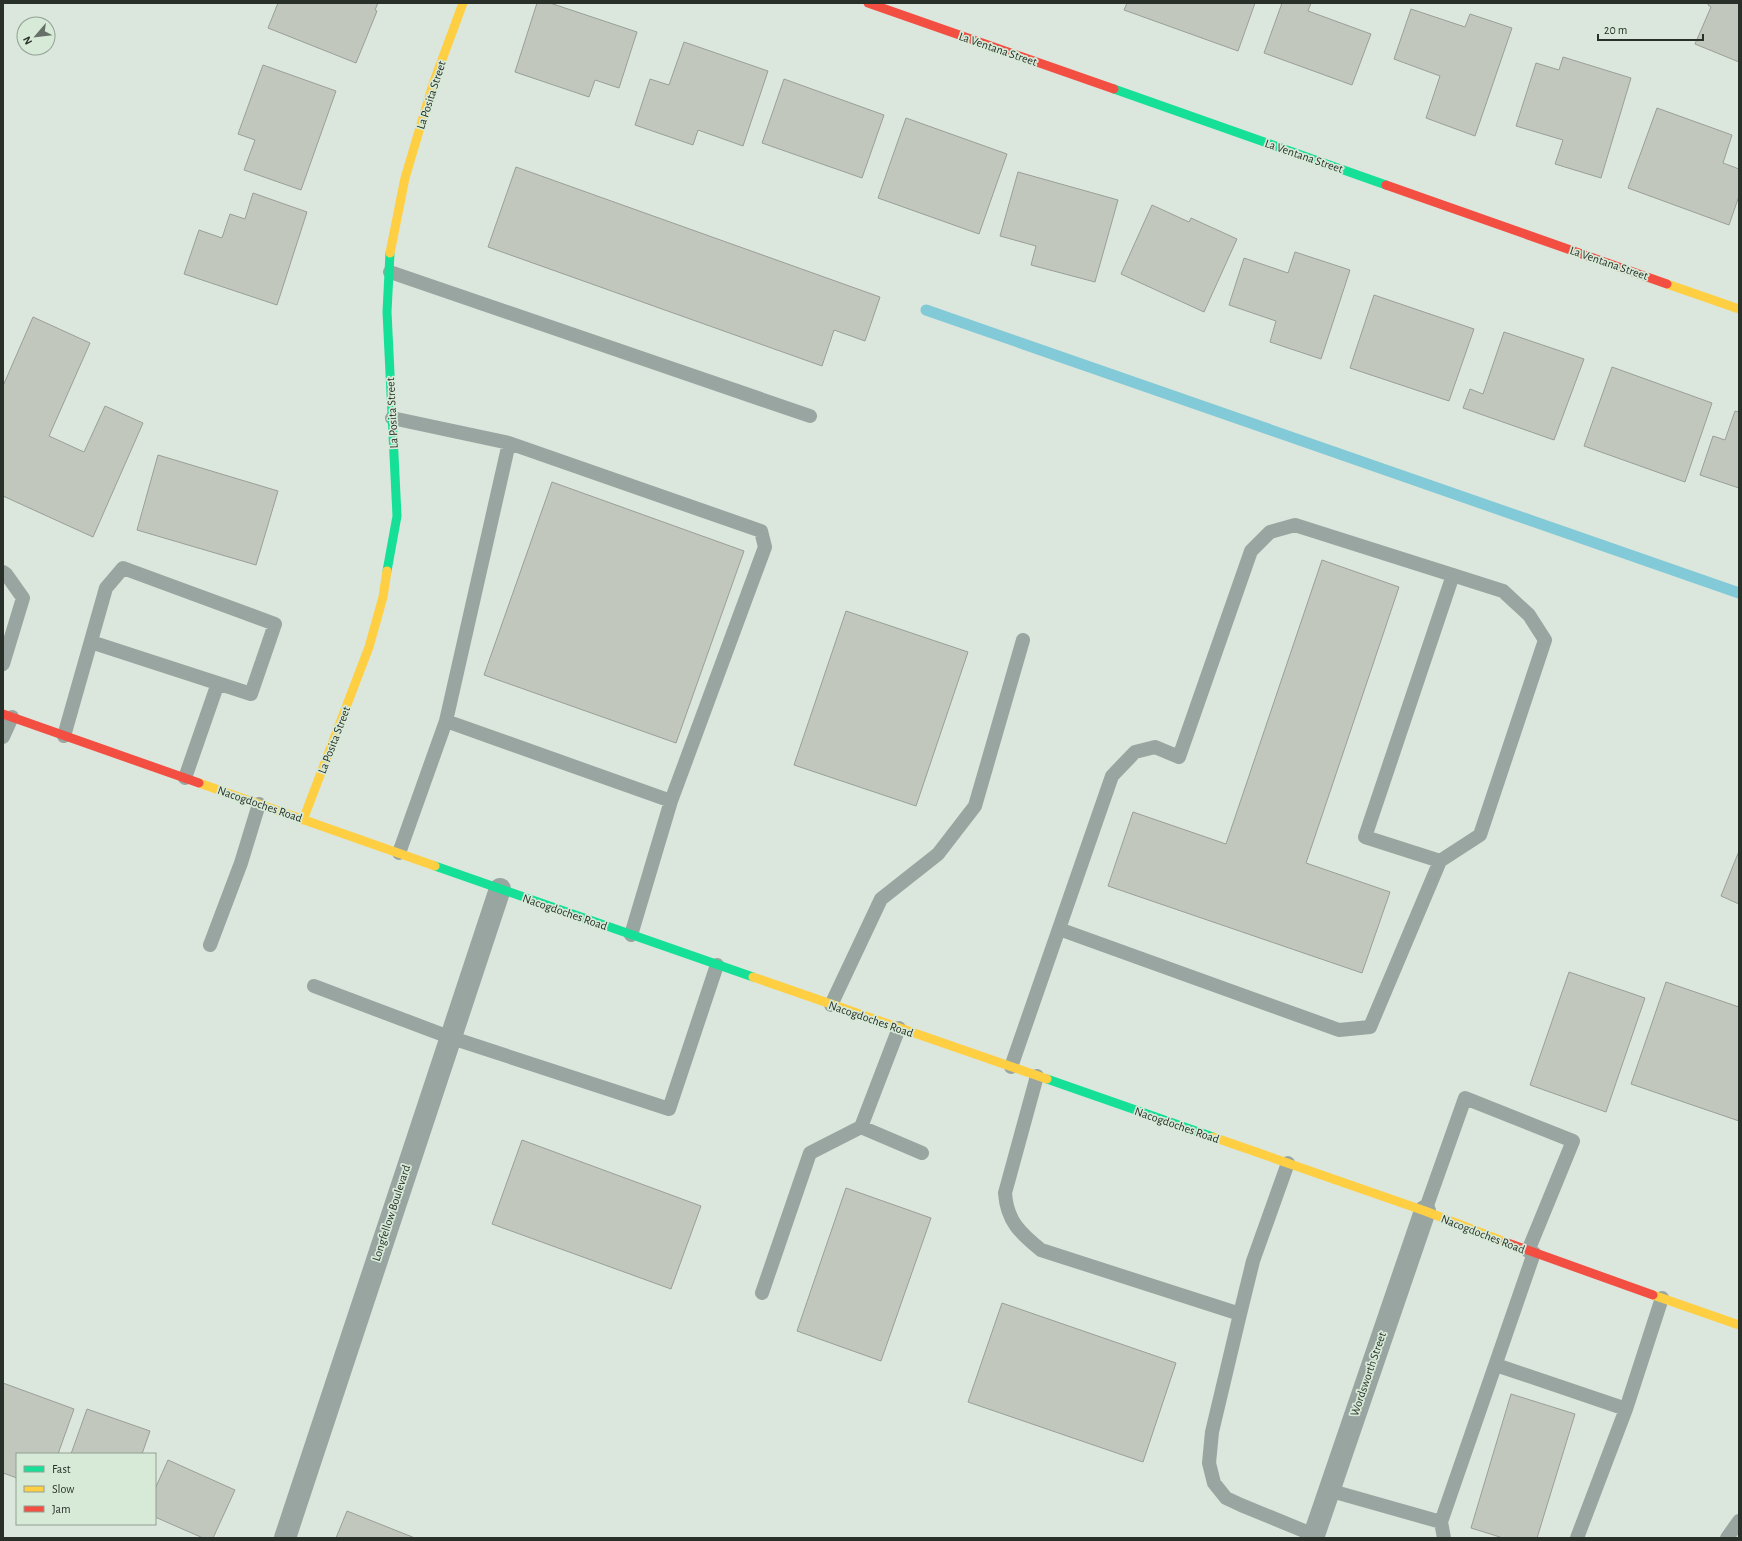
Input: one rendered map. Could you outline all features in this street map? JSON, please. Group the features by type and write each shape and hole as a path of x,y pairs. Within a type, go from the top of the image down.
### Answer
{"main road":[{"name":"La Posita Street","path":"303,820 369,647 383,597 397,516 387,312 392,244 405,178 433,84 463,3"},
{"name":"La Ventana Street","path":"868,3 1739,309"},
{"name":"Nacogdoches Road","path":"7,716 1425,1211 1531,1252 1739,1325"}],"street":[{"name":"Longfellow Boulevard","path":"285,1538 449,1037 500,889"},
{"name":"Wordsworth Street","path":"1314,1537 1328,1490 1425,1211"}],"lane":[{"path":"390,272 810,416"},
{"path":"392,418 510,443 761,531 765,546 671,801 631,935"},
{"path":"399,853 446,721 510,443"},
{"path":"1011,1067 1112,776 1135,752 1155,747 1179,757 1252,551 1270,532 1295,525 1503,591 1529,615 1545,640 1480,835 1440,860 1370,1027 1339,1030 1059,929"},
{"path":"64,736 106,588 123,568 275,624 251,694 91,642"},
{"path":"3,572 23,598 3,664"},
{"path":"1440,860 1365,837 1453,574"},
{"path":"831,1004 882,899 938,854 975,806 1023,640"},
{"path":"185,778 218,683"},
{"path":"3,737 7,716"},
{"path":"446,721 671,801"},
{"path":"210,945 241,862 259,804"},
{"path":"314,986 449,1037 669,1109 717,965"},
{"path":"762,1293 810,1153 860,1127 898,1028"},
{"path":"1037,1076 1005,1193 1006,1208 1015,1227 1041,1250 1240,1314"},
{"path":"1425,1211 1465,1098 1573,1141 1531,1252 1496,1365 1441,1522 1444,1538"},
{"path":"860,1127 922,1153"},
{"path":"1288,1164 1253,1261 1212,1432 1209,1464 1214,1483 1226,1498 1314,1537"},
{"path":"1577,1538 1626,1409 1662,1298"},
{"path":"1496,1365 1626,1409"},
{"path":"1328,1490 1441,1522"},
{"path":"1727,1538 1739,1521"}],"building":[{"path":"278,3 378,3 375,10 377,11 356,63 268,28"},
{"path":"537,3 550,3 637,32 619,88 595,80 589,97 515,72"},
{"path":"1127,3 1255,3 1238,51 1124,10"},
{"path":"1282,3 1311,3 1308,11 1371,34 1352,85 1264,53"},
{"path":"1709,3 1739,3 1739,62 1695,44 1711,7 1708,5"},
{"path":"1411,9 1465,27 1470,14 1512,28 1475,136 1426,118 1440,76 1394,59"},
{"path":"684,42 768,71 743,146 698,130 693,145 635,125 650,79 669,85"},
{"path":"1563,57 1631,78 1601,178 1555,164 1563,140 1516,126 1536,63 1559,70"},
{"path":"263,65 336,91 301,190 244,170 255,140 238,134"},
{"path":"784,79 884,115 862,178 762,143"},
{"path":"1657,108 1732,135 1723,163 1739,169 1739,196 1729,225 1628,188"},
{"path":"906,118 1007,154 979,234 878,198"},
{"path":"516,167 880,297 865,341 834,330 822,366 488,247"},
{"path":"1018,172 1118,200 1095,282 1031,265 1036,246 1000,236"},
{"path":"253,193 307,212 277,305 184,274 199,230 222,238 230,214 245,219"},
{"path":"1152,205 1189,222 1191,218 1237,239 1204,312 1121,274"},
{"path":"1295,252 1350,270 1321,359 1270,342 1276,321 1229,305 1244,258 1288,273"},
{"path":"1374,295 1474,329 1449,401 1350,368"},
{"path":"33,317 90,343 49,436 84,452 105,406 143,423 93,537 3,496 3,386"},
{"path":"1504,332 1584,359 1554,440 1463,408 1470,389 1483,394"},
{"path":"1612,367 1712,403 1685,482 1584,446"},
{"path":"1735,411 1739,412 1739,488 1700,475 1713,436 1725,440"},
{"path":"158,455 278,491 256,565 137,530"},
{"path":"552,482 744,551 676,743 484,675"},
{"path":"1322,560 1399,587 1306,863 1390,892 1362,973 1108,886 1133,812 1226,844"},
{"path":"846,611 968,652 916,806 794,765"},
{"path":"1739,851 1739,904 1721,896"},
{"path":"1569,972 1645,998 1606,1112 1530,1085"},
{"path":"1666,982 1739,1007 1739,1121 1631,1084"},
{"path":"522,1140 701,1206 671,1289 492,1224"},
{"path":"846,1188 931,1218 881,1361 797,1331"},
{"path":"1002,1303 1176,1363 1143,1462 968,1402"},
{"path":"3,1383 74,1409 58,1453 16,1453 16,1478 3,1473"},
{"path":"1511,1394 1575,1414 1537,1538 1503,1538 1471,1528"},
{"path":"87,1409 150,1431 142,1453 71,1453"},
{"path":"168,1460 235,1490 213,1538 203,1538 156,1517 156,1487"},
{"path":"347,1511 415,1538 336,1538"}],"waterway":[{"path":"926,310 1739,593"}],"traffic: fast":[{"path":"1114,89 1386,185"},
{"path":"387,571 397,516 387,312 390,253"},
{"path":"435,866 753,977"},
{"path":"1047,1079 1213,1137"}],"traffic: slow":[{"path":"390,253 405,178 433,84 463,3"},
{"path":"1667,284 1739,309"},
{"path":"303,820 369,647 383,597 387,571"},
{"path":"199,783 435,866"},
{"path":"753,977 1047,1079"},
{"path":"1213,1137 1425,1211 1505,1242"},
{"path":"1653,1295 1739,1325"}],"traffic: jam":[{"path":"868,3 1114,89"},
{"path":"1386,185 1667,284"},
{"path":"3,714 199,783"},
{"path":"1505,1242 1653,1295"}]}
